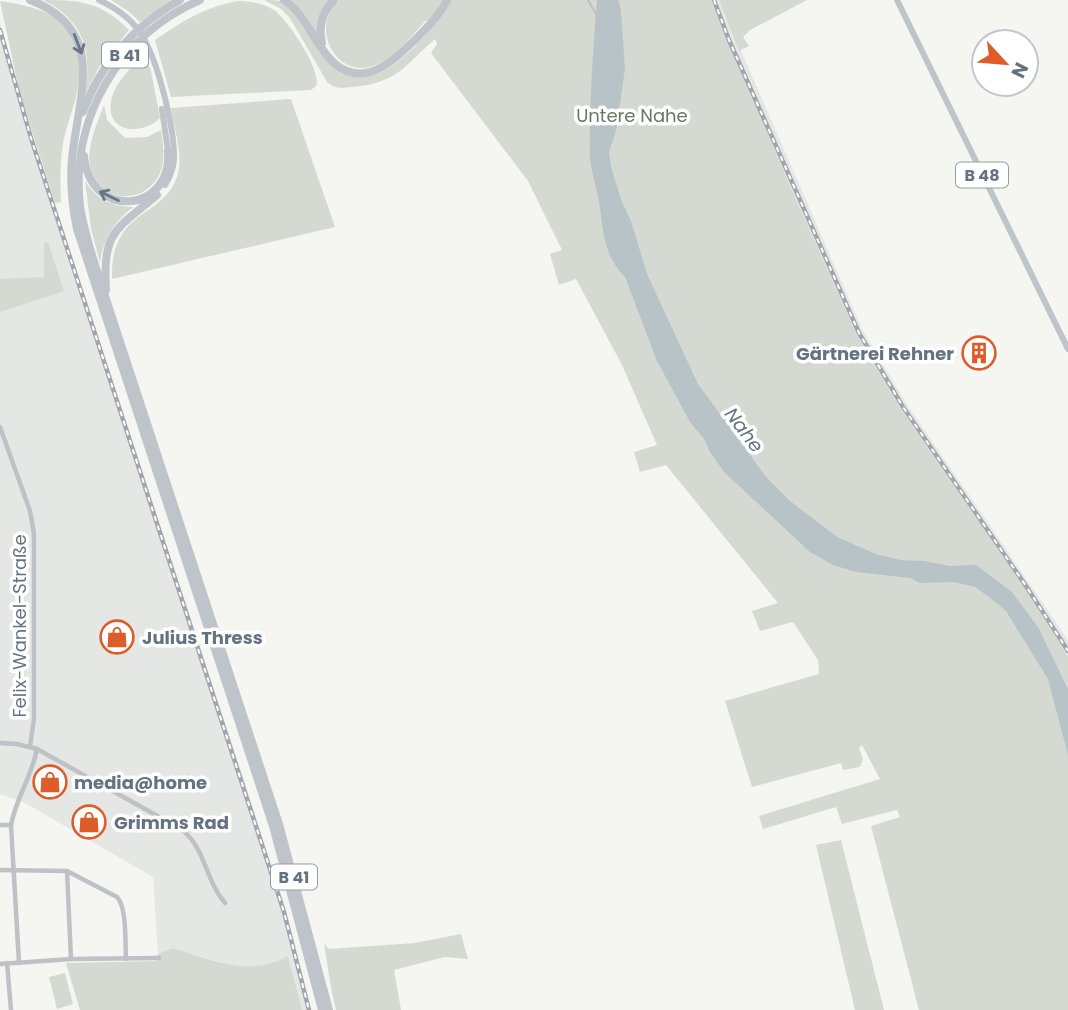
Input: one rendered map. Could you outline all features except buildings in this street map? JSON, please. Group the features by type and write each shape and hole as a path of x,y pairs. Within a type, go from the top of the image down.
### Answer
{"highway":[{"name":"B 41","path":"30,0 59,15 69,25 79,44 85,74 72,157 71,182 77,229 273,826 322,1010"},
{"name":"B 41","path":"77,132 89,97 114,55 147,22 180,0"},
{"name":"B 41","path":"200,0 160,22 124,56 99,95 83,140 79,173 80,206 87,240 279,824 329,1010"},
{"path":"284,0 300,13 327,55 338,66 363,73 379,70 396,59 438,16 447,1"},
{"path":"327,55 322,44 320,26 326,9 334,0"},
{"name":"B 41","path":"83,140 85,164 91,182 107,197 122,202 143,199 157,188 166,173 168,151"},
{"name":"B 41","path":"107,300 105,262 111,237 122,222 165,186"}],"main road":[{"name":"B 41","path":"99,0 131,21 142,35 151,54 165,102 173,151 172,171 165,186"},
{"name":"B 48","path":"897,0 1068,349"},
{"name":"B 41","path":"156,69 168,151"}],"street":[{"name":"Felix-Wankel-Straße","path":"0,426 30,511 34,534 34,719 30,746"},
{"path":"0,743 37,749 186,833 198,847 213,887 225,903"},
{"path":"19,963 11,825 16,805 32,771 37,749"},
{"path":"0,825 11,825"},
{"path":"0,870 67,871 120,900 126,959"},
{"path":"67,871 72,959"},
{"path":"0,964 72,959 159,958"},
{"path":"7,963 11,1010"}],"shaded area":[{"path":"597,0 618,0 621,10 625,69 616,131 609,152 611,167 647,274 698,384 767,478 790,501 837,537 876,554 900,560 950,566 976,565 1012,592 1038,627 1068,689 1068,755 1048,679 1006,611 975,587 954,582 920,583 910,578 856,572 833,565 810,552 724,472 690,422 657,361 625,277 613,262 604,237 590,156"},
{"path":"711,0 719,0 863,331 906,403 1066,637 1068,656 1024,587 901,409 857,335"},
{"path":"0,22 32,137 285,910 310,1010 302,1010 288,956 274,964 248,968 228,965 173,948 158,954 153,877 25,803 0,794"}],"green space":[{"path":"43,0 90,4 109,13 129,30 99,67 86,93 87,63 82,38 68,17"},
{"path":"111,0 171,0 140,22"},
{"name":"Untere Nahe","path":"264,0 280,1 288,6 331,65 345,74 359,77 373,75 399,61 431,29 426,20 396,52 373,66 359,68 347,65 330,48 327,36 326,23 330,11 339,0 711,0 857,335 901,409 1024,587 1068,656 1068,1010 919,1010 871,826 900,817 897,810 842,824 836,807 763,829 759,816 880,779 862,745 859,748 863,759 860,767 843,770 841,763 752,787 725,701 819,674 818,660 793,622 760,631 752,611 778,603 666,465 640,472 634,452 657,445 622,365 576,279 559,285 550,254 562,250 528,181 431,53 437,44 435,39 399,72 380,82 335,87 327,82 290,18 281,9"},
{"path":"290,0 330,0 317,36 306,16"},
{"path":"719,0 807,0 750,30 743,37 749,46 739,51"},
{"path":"0,1 34,8 48,14 60,21 76,44 79,80 63,143 61,202 55,203 20,94"},
{"path":"237,1 261,4 280,16 295,34 309,58 314,69 316,86 311,90 171,97 155,40 194,16"},
{"path":"144,53 151,71 160,118 144,127 127,128 114,120 111,102 119,82"},
{"path":"291,99 335,227 112,279 114,255 120,238 140,216 163,199 172,188 178,173 179,149 171,108"},
{"path":"104,105 107,120 125,138 147,137 161,130 162,168 145,191 135,195 114,194 96,181 91,169 90,154 95,128"},
{"path":"85,181 94,193 105,201 133,207 110,232 100,263 91,228"},
{"path":"48,242 64,291 0,312 0,279 44,277 44,243"},
{"path":"841,840 884,1010 855,1010 816,845"},
{"path":"461,934 468,959 445,957 394,970 401,1010 336,1010 324,944 329,949 415,943"},
{"path":"173,948 230,965 259,966 288,956 302,1010 80,1010 66,963 157,961 158,954"},
{"path":"65,973 73,1004 57,1009 49,977"}],"waterway":[{"path":"588,0 596,14"}],"railway":[{"path":"714,0 729,40 859,333 903,407 1068,651"},
{"path":"0,30 31,138 284,912 309,1010"}],"place":[{"name":"Gärtnerei Rehner","path":"979,353"},
{"name":"Julius Thress","path":"117,637"},
{"name":"media@home","path":"50,782"},
{"name":"Grimms Rad","path":"89,822"}],"water label":[{"name":"Nahe","path":"744,430"}]}
